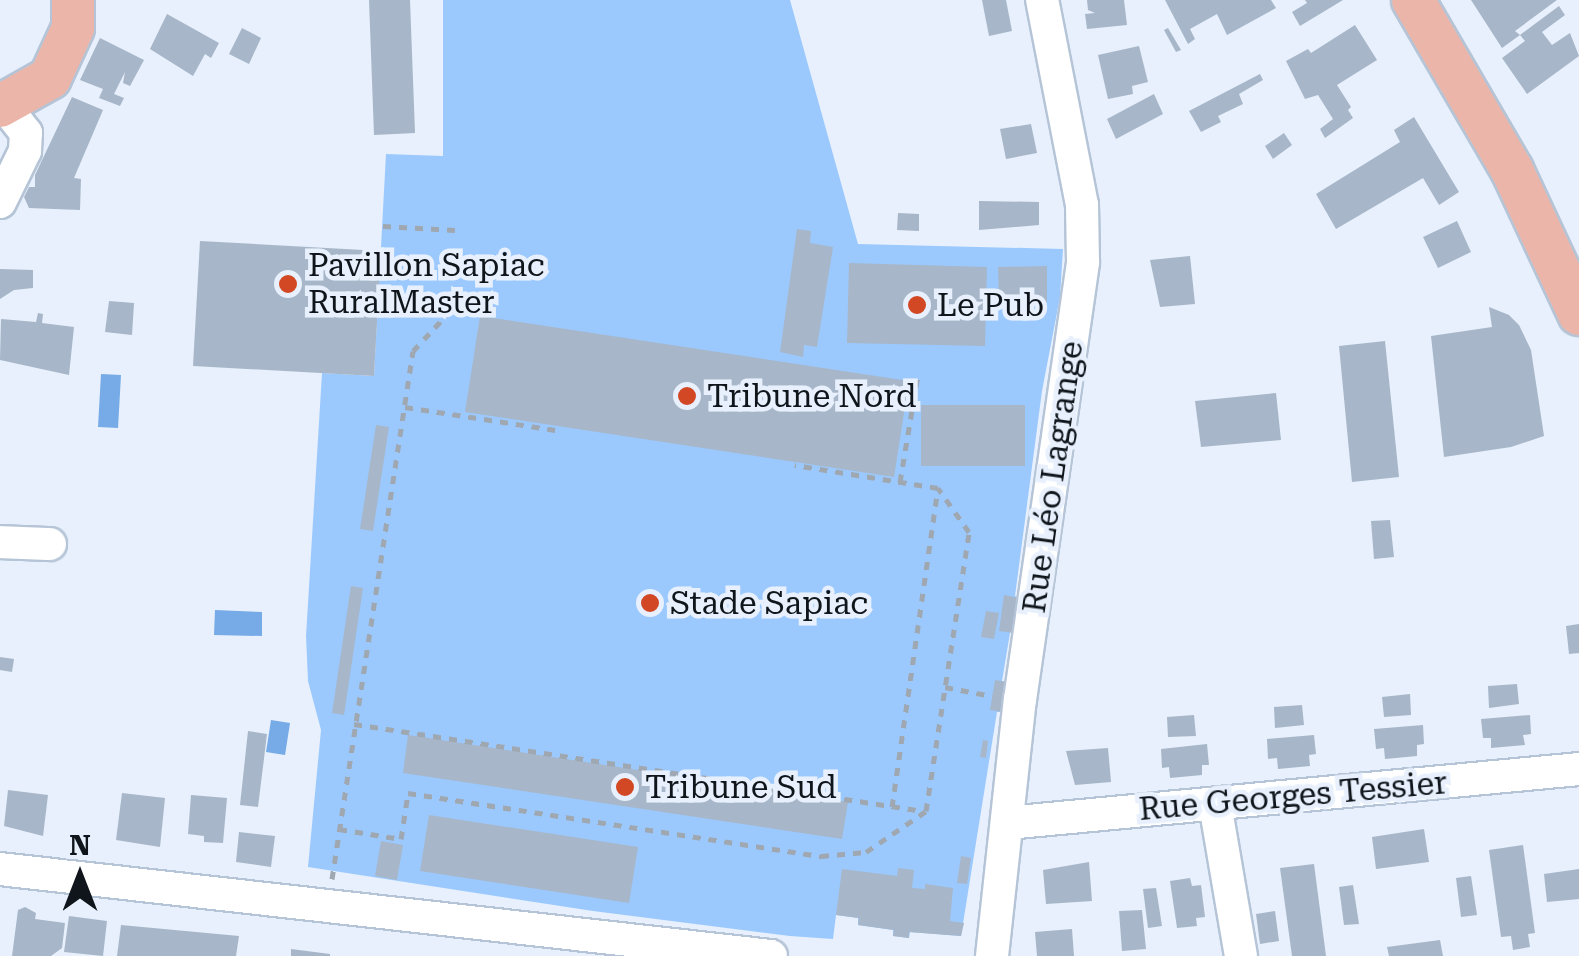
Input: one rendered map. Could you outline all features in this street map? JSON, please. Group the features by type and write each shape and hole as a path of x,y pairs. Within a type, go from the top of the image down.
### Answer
{"main road":[{"path":"1,95 28,70 66,46 73,28 73,0"},
{"path":"1413,0 1512,170 1579,314"}],"street":[{"path":"66,46 95,0"},
{"name":"Rue Léo Lagrange","path":"992,956 1020,700 1083,262 1082,205 1042,0"},
{"path":"0,202 25,151 26,133 1,95"},
{"path":"0,542 50,544"},
{"name":"Rue Georges Tessier","path":"1008,823 1579,769"},
{"path":"1214,804 1241,956"},
{"path":"0,869 771,956"}],"path":[{"path":"383,226 455,230"},
{"path":"333,871 413,351 452,309"},
{"path":"900,482 918,374"},
{"path":"404,406 555,430"},
{"path":"339,828 401,839 408,793 821,856 866,852 926,812 969,532 938,488 795,465"},
{"path":"892,806 938,488"},
{"path":"945,687 1020,700"},
{"path":"354,724 926,812"}],"shaded area":[{"path":"443,0 790,0 858,244 1063,249 1060,297 1042,391 1015,596 1020,598 1010,633 1002,681 1007,682 1002,712 997,712 961,936 910,932 909,938 893,936 893,930 858,925 858,918 836,915 833,939 790,936 593,911 308,867 321,730 308,681 306,636 322,373 374,376 386,154 443,156"},
{"path":"101,374 121,375 118,428 98,427"},
{"path":"215,610 262,612 262,636 214,635"},
{"path":"271,720 290,723 285,755 266,752"}],"building":[{"path":"369,0 410,0 415,133 374,135"},
{"path":"982,0 1006,0 1012,31 989,36"},
{"path":"1087,0 1124,0 1127,25 1087,29 1085,14 1095,13 1088,10"},
{"path":"1165,0 1271,0 1276,8 1227,35 1217,14 1190,29 1195,39 1188,44"},
{"path":"1305,0 1343,0 1300,26 1292,12 1307,3"},
{"path":"1471,0 1557,0 1515,31 1520,35 1502,48"},
{"path":"1559,6 1565,15 1542,32 1552,45 1570,33 1579,56 1527,94 1502,58 1525,41 1520,35"},
{"path":"167,14 219,43 211,58 205,54 193,76 150,49"},
{"path":"1355,25 1377,60 1337,85 1353,118 1325,138 1320,129 1333,119 1318,95 1305,99 1286,61 1308,49 1311,53"},
{"path":"242,28 261,38 249,64 229,54"},
{"path":"1168,28 1181,50 1176,52 1164,30"},
{"path":"100,38 144,60 130,86 123,83 125,72 114,94 124,98 120,106 99,98 103,89 80,80"},
{"path":"1139,46 1148,82 1132,86 1133,94 1108,99 1098,55"},
{"path":"1260,74 1263,80 1239,94 1243,104 1218,116 1221,122 1201,132 1189,111"},
{"path":"1154,94 1163,114 1116,139 1107,119"},
{"path":"72,97 103,110 74,178 81,179 80,210 29,208 24,197 29,187 35,187 35,175"},
{"path":"1414,117 1459,192 1439,205 1423,178 1336,229 1316,194 1400,142 1394,130"},
{"path":"1031,124 1037,153 1006,159 1000,129"},
{"path":"1284,133 1292,145 1273,159 1265,146"},
{"path":"979,201 1039,202 1039,225 979,230"},
{"path":"898,213 919,214 919,231 897,230"},
{"path":"1457,221 1471,252 1438,268 1423,237"},
{"path":"797,229 811,231 810,243 833,247 817,347 804,345 803,357 780,352"},
{"name":"Pavillon Sapiac RuralMaster","path":"200,241 381,251 374,376 193,366"},
{"path":"1190,256 1195,304 1160,307 1150,260"},
{"name":"Le Pub","path":"849,263 987,267 985,346 847,343"},
{"path":"1047,266 1047,302 999,303 998,267"},
{"path":"0,269 33,270 33,288 14,290 0,299"},
{"path":"109,301 134,303 132,335 105,332"},
{"path":"1489,307 1509,315 1519,325 1531,350 1544,436 1511,447 1444,457 1431,336 1492,327"},
{"path":"38,313 43,314 42,323 74,327 69,375 0,360 1,319 36,322"},
{"name":"Tribune Nord","path":"480,316 909,381 894,477 465,412"},
{"path":"1385,341 1399,477 1352,482 1339,346"},
{"path":"1276,393 1281,440 1201,447 1195,401"},
{"path":"921,405 1025,405 1025,466 921,466"},
{"path":"376,425 389,427 373,531 360,529"},
{"path":"1390,520 1394,557 1374,559 1371,521"},
{"path":"351,586 363,588 344,715 332,713"},
{"path":"1004,595 1020,598 1014,633 999,631"},
{"path":"986,611 999,613 994,639 981,637"},
{"path":"1579,624 1579,653 1569,654 1566,626"},
{"path":"0,657 14,659 12,672 0,670"},
{"path":"995,680 1007,682 1002,712 990,710"},
{"path":"1517,684 1519,704 1489,708 1488,686"},
{"path":"1410,694 1411,715 1384,717 1382,697"},
{"path":"1302,705 1304,725 1275,728 1274,707"},
{"path":"1194,715 1196,736 1168,737 1167,717"},
{"path":"1530,715 1531,734 1523,735 1525,745 1491,748 1491,738 1483,738 1481,719"},
{"path":"1423,725 1424,744 1417,745 1417,756 1385,759 1384,748 1376,749 1374,729"},
{"path":"248,731 267,734 258,807 240,805"},
{"name":"Tribune Sud","path":"408,735 848,802 842,839 403,773"},
{"path":"1314,735 1316,754 1309,755 1310,766 1278,769 1277,758 1268,759 1267,739"},
{"path":"983,740 988,741 986,758 980,757"},
{"path":"1207,744 1209,765 1202,765 1202,775 1170,778 1169,767 1162,768 1161,749"},
{"path":"1108,748 1111,782 1075,785 1066,751"},
{"path":"8,790 48,795 43,836 4,826"},
{"path":"122,793 165,798 160,847 116,840"},
{"path":"191,795 227,798 223,843 204,842 204,836 188,834"},
{"path":"429,815 638,847 629,903 420,871"},
{"path":"1424,829 1429,862 1376,869 1372,837"},
{"path":"239,832 275,836 271,867 236,862"},
{"path":"381,841 403,845 397,880 375,876"},
{"path":"1523,845 1535,933 1528,934 1530,947 1513,950 1511,936 1501,937 1489,850"},
{"path":"961,856 971,858 967,884 957,883"},
{"path":"1089,862 1092,901 1046,904 1043,870"},
{"path":"1314,864 1326,956 1292,956 1280,868"},
{"path":"898,868 914,870 912,888 925,889 925,884 953,888 950,921 964,923 961,936 909,932 909,938 893,936 894,930 858,925 859,918 836,915 842,869 897,876"},
{"path":"1579,869 1579,899 1547,902 1544,874"},
{"path":"1471,876 1477,915 1461,917 1456,878"},
{"path":"1190,878 1192,886 1201,885 1205,917 1196,918 1197,926 1177,928 1170,881"},
{"path":"1353,885 1359,924 1344,925 1339,887"},
{"path":"1156,888 1162,926 1148,928 1143,889"},
{"path":"25,907 36,913 35,919 65,923 62,948 51,956 12,956 18,910"},
{"path":"1142,910 1146,949 1122,951 1119,911"},
{"path":"1275,911 1279,941 1260,944 1256,914"},
{"path":"69,916 107,921 103,956 64,952"},
{"path":"121,925 239,936 236,956 117,956"},
{"path":"1072,929 1074,956 1037,956 1035,932"},
{"path":"1440,940 1443,956 1389,956 1387,947"},
{"path":"291,949 330,954 330,956 291,956"}],"place":[{"name":"Pavillon Sapiac RuralMaster","path":"288,284"},
{"name":"Le Pub","path":"917,305"},
{"name":"Tribune Nord","path":"687,396"},
{"name":"Stade Sapiac","path":"650,603"},
{"name":"Tribune Sud","path":"625,787"}]}
